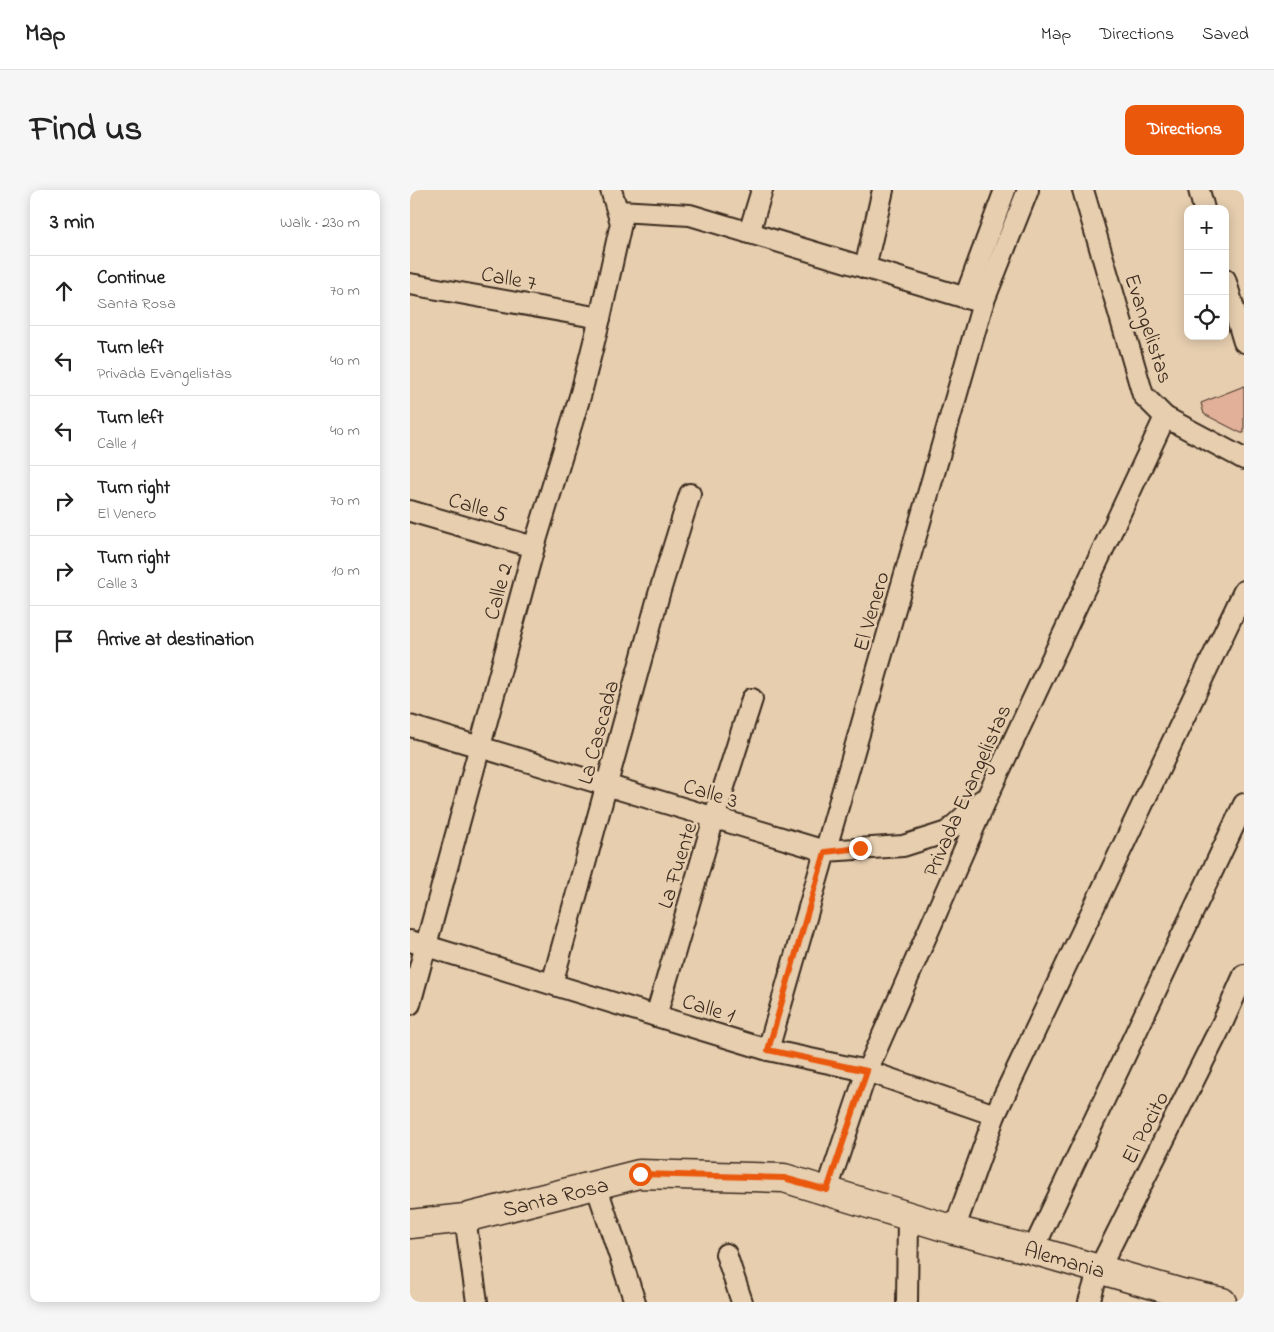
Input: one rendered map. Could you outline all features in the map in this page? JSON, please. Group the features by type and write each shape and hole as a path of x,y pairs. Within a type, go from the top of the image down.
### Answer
{"street":[{"name":"Calle 2","path":"410,1004 418,944 480,747 534,547 581,393 600,318 621,222 611,190"},
{"path":"749,233 762,190"},
{"path":"865,268 883,190"},
{"path":"618,211 690,215 974,301 1005,190"},
{"name":"El Venero","path":"768,1050 825,852 974,301 1028,190"},
{"name":"Evangelistas","path":"1083,190 1143,394 1165,417 1244,459"},
{"path":"1199,190 1203,205"},
{"name":"Calle 7","path":"410,284 600,318"},
{"path":"1229,292 1244,342"},
{"name":"Privada Evangelistas","path":"827,1190 867,1071 989,793 1165,417"},
{"name":"La Cascada","path":"552,984 659,594 690,494"},
{"name":"Calle 5","path":"410,511 534,547"},
{"path":"954,1230 995,1116 1244,591"},
{"name":"La Fuente","path":"656,1016 714,818 752,700"},
{"name":"Calle 3","path":"410,726 825,852 903,846 947,832 989,793"},
{"path":"1033,1250 1244,804"},
{"name":"Calle 1","path":"418,944 768,1050 867,1071 995,1116"},
{"name":"El Pocito","path":"1089,1302 1099,1269 1222,1024 1244,975"},
{"name":"Santa Rosa","path":"410,1224 465,1218 640,1174 784,1178 908,1216"},
{"path":"596,1185 636,1302"},
{"path":"907,1302 908,1216"},
{"name":"Alemania","path":"908,1216 1099,1269 1180,1297 1222,1302"},
{"path":"465,1218 477,1302"},
{"path":"726,1254 742,1302"}],"building":[{"path":"1244,386 1244,433 1204,414 1201,403"}],"route":[{"path":"640,1174 784,1178 827,1190 867,1071 768,1050 825,852 860,848"}]}
